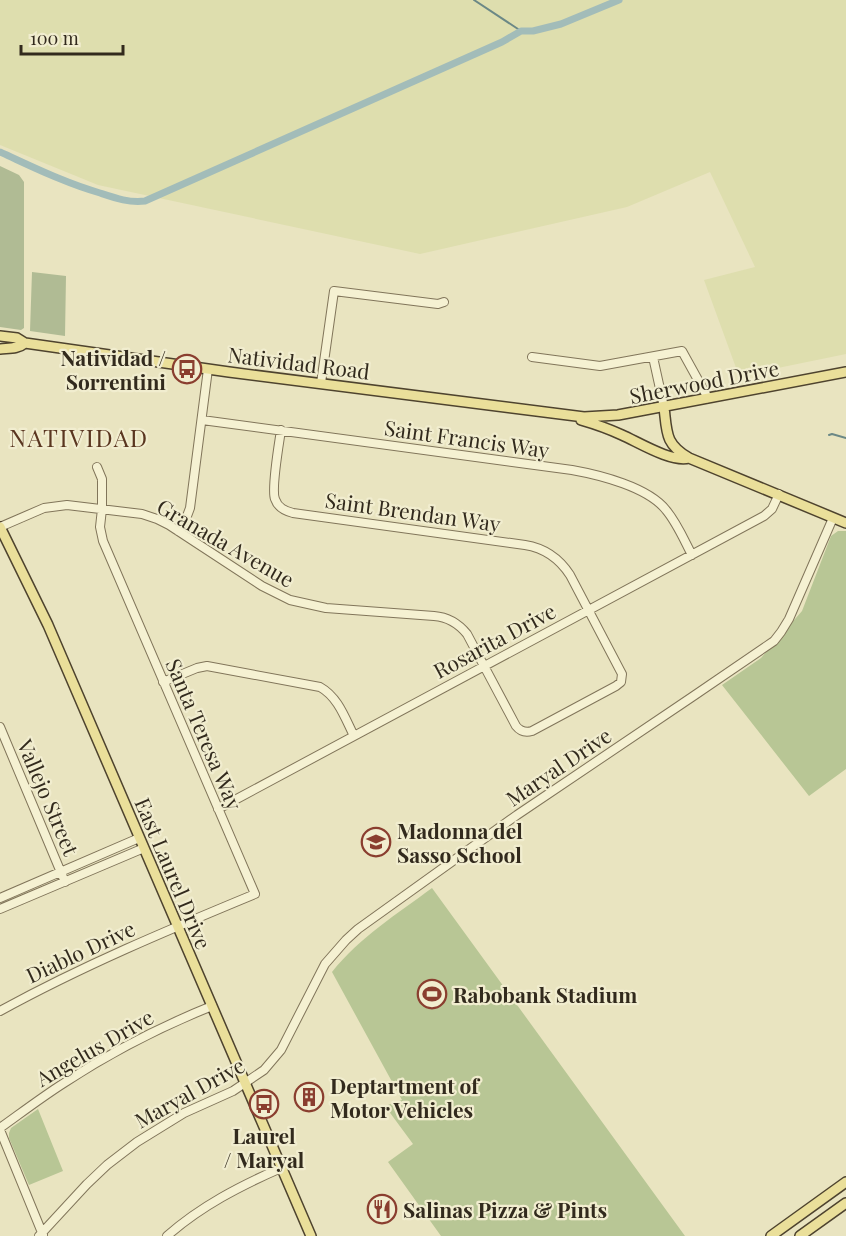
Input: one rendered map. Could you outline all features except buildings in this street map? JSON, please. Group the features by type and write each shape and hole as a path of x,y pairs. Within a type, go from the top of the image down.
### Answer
{"main road":[{"name":"Natividad Road","path":"0,336 17,338 25,343 208,369 568,416"},
{"name":"Natividad Road","path":"0,349 15,348 25,343"},
{"name":"Sherwood Drive","path":"568,416 602,417 846,372"},
{"path":"664,407 673,447 689,458 846,523"},
{"path":"568,416 610,430 666,454 678,458 689,458"},
{"name":"East Laurel Drive","path":"0,527 48,625 311,1236"},
{"path":"771,1236 846,1182"},
{"path":"800,1236 846,1203"}],"street":[{"path":"321,383 334,291 438,304 444,302"},
{"path":"532,357 600,366 682,351 708,398"},
{"path":"653,357 664,407"},
{"path":"178,531 190,508 208,369"},
{"name":"Saint Francis Way","path":"202,420 572,470 599,476 645,493 658,501 671,517 692,555"},
{"name":"Saint Brendan Way","path":"281,430 273,490 282,510 533,546 549,554 563,566 588,611"},
{"name":"Santa Teresa Way","path":"97,467 102,479 100,527 103,541 255,894 178,927"},
{"name":"Rosarita Drive","path":"218,809 767,514 779,494"},
{"name":"Granada Avenue","path":"0,527 52,506 73,505 147,515 163,521 262,586 296,602 326,608 439,616 451,620 462,627 467,634 516,726 525,732 532,731 619,685 622,677 588,611"},
{"name":"Maryal Drive","path":"42,1235 87,1184 137,1142 184,1113 233,1091 264,1070 292,1030 321,971 332,954 346,940 517,815 774,640 789,619 833,518"},
{"path":"163,682 207,666 320,687 335,700 354,736"},
{"name":"Vallejo Street","path":"0,727 65,882"},
{"path":"0,898 139,837"},
{"path":"0,909 144,848"},
{"name":"Diablo Drive","path":"0,1011 39,989 178,927"},
{"name":"Angelus Drive","path":"0,1129 51,1092 105,1058 155,1031 212,1006"},
{"path":"0,1129 42,1235"},
{"path":"167,1236 211,1203 240,1186 281,1168"}],"green space":[{"path":"0,0 846,0 846,354 739,376 704,280 755,267 710,172 627,207 420,254 98,185 0,145"},
{"path":"0,166 19,175 24,182 24,328 21,330 0,327"},
{"path":"32,272 66,276 65,336 30,331"},
{"path":"838,531 846,531 846,769 809,796 722,685 761,658 802,611 831,536"},
{"path":"432,888 685,1236 441,1236 388,1162 413,1144 385,1106 402,1100 332,972 367,937"},
{"path":"38,1109 63,1171 29,1185 9,1133 11,1128"}],"waterway":[{"path":"474,0 521,31"},
{"path":"0,152 87,189 122,200 145,201 502,42 521,31 533,31 561,24 619,0"},
{"path":"829,435 846,438"}],"place":[{"name":"Natividad / Sorrentini","path":"187,369"},
{"name":"Madonna del Sasso School","path":"376,842"},
{"name":"Rabobank Stadium","path":"432,994"},
{"name":"Deptartment of Motor Vehicles","path":"309,1097"},
{"name":"Laurel / Maryal","path":"264,1104"},
{"name":"Salinas Pizza & Pints","path":"382,1209"}],"district":[{"name":"NATIVIDAD","path":"79,437"}]}
